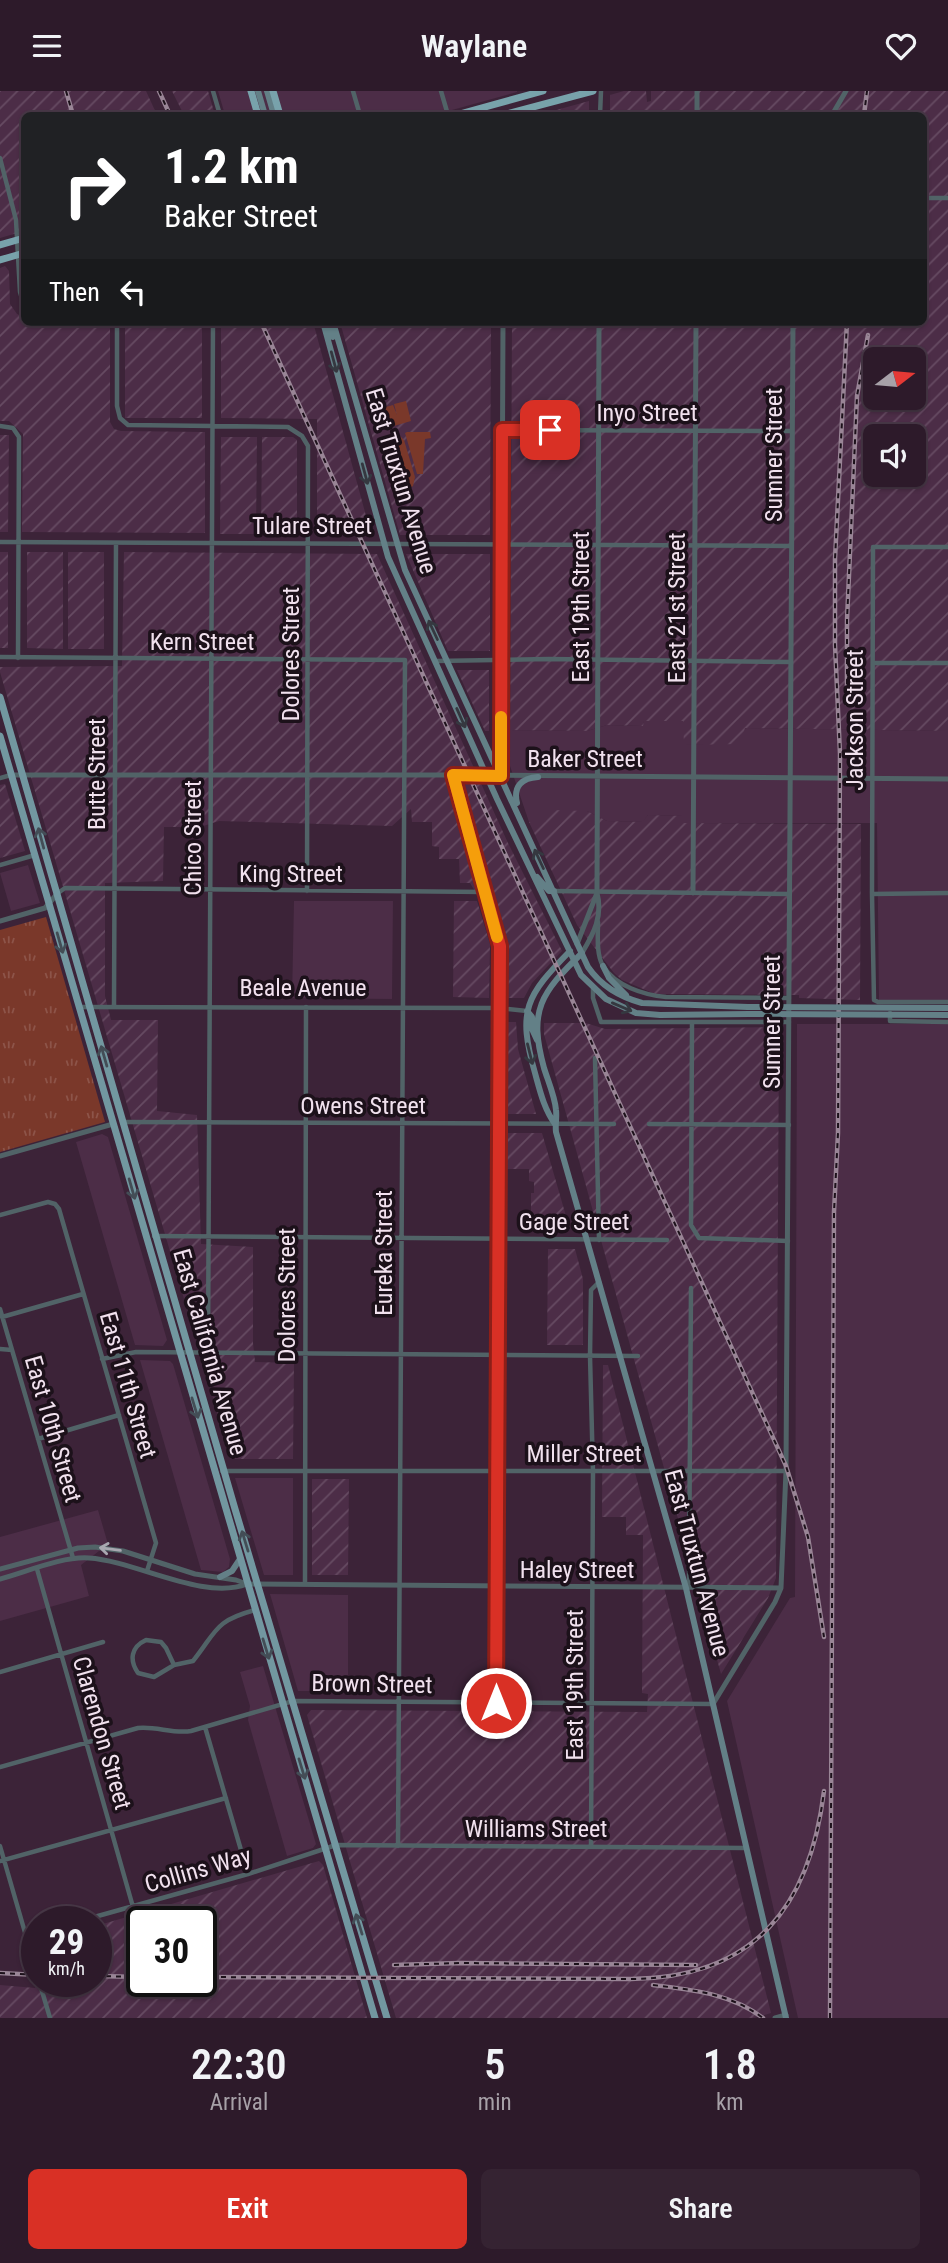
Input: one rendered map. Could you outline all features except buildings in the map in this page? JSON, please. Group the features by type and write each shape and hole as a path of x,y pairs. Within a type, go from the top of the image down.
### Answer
{"highway":[{"path":"251,91 257,112"},
{"path":"273,91 279,112"},
{"path":"466,112 543,91"},
{"path":"514,112 593,91"},
{"path":"0,245 21,239"},
{"path":"0,260 21,254"}],"main road":[{"path":"258,91 264,112"},
{"path":"267,91 273,112"},
{"name":"East Truxtun Avenue","path":"329,326 352,430 384,544 400,587 569,952"},
{"name":"East Truxtun Avenue","path":"330,326 341,351 405,569 577,944"},
{"path":"352,430 363,428"},
{"name":"East California Avenue","path":"0,697 387,2018"},
{"name":"East California Avenue","path":"0,736 375,2018"},
{"path":"522,821 516,788 524,780 538,777"},
{"path":"529,867 545,887 554,891"},
{"path":"539,1045 532,1029 532,1017 527,1011 534,991 577,944 588,967 599,980 633,1000 659,1005 748,1011 948,1015"},
{"path":"569,952 581,975 593,989 615,1005 642,1014 948,1008"},
{"name":"East Truxtun Avenue","path":"582,953 544,995 538,1014 539,1045 556,1110 555,1124 686,1588 786,2017"},
{"path":"603,966 618,988 633,1000"},
{"name":"East Truxtun Avenue","path":"527,1011 525,1031 530,1054 546,1112 555,1124"},
{"path":"220,1577 232,1571 240,1559"}],"street":[{"path":"213,91 219,112"},
{"path":"353,91 359,112"},
{"path":"441,91 446,112"},
{"path":"600,112 601,91"},
{"path":"697,91 697,112"},
{"path":"834,112 846,91"},
{"path":"528,93 534,112"},
{"path":"0,158 21,239"},
{"path":"927,198 948,198"},
{"path":"21,273 21,296"},
{"path":"117,326 117,407 124,422 133,427 213,428"},
{"name":"Chico Street","path":"208,1354 214,326"},
{"path":"501,776 503,326"},
{"name":"East 19th Street","path":"582,953 598,920 600,905 597,893 600,326"},
{"name":"East 21st Street","path":"693,893 696,326"},
{"name":"Sumner Street","path":"713,1704 781,1588 786,1471 793,326"},
{"path":"0,426 13,428 19,437 18,658"},
{"name":"Dolores Street","path":"213,428 288,427 302,436 310,452 307,891"},
{"name":"Inyo Street","path":"502,430 792,431"},
{"name":"Tulare Street","path":"0,542 792,546"},
{"name":"Butte Street","path":"114,1006 116,543"},
{"name":"Jackson Street","path":"890,1002 878,1002 873,997 873,547 948,547"},
{"name":"Kern Street","path":"0,657 405,660"},
{"path":"435,661 501,659 791,662"},
{"name":"Eureka Street","path":"398,1846 405,660"},
{"path":"873,663 948,663"},
{"path":"0,778 11,775"},
{"name":"Baker Street","path":"11,775 948,779"},
{"path":"453,775 500,946 496,1703"},
{"path":"0,865 35,855"},
{"name":"King Street","path":"57,894 65,888 485,892"},
{"path":"554,891 790,894"},
{"name":"East 19th Street","path":"577,944 597,893"},
{"path":"872,894 948,893"},
{"path":"0,921 40,910 57,894"},
{"path":"598,920 599,952 603,966 622,983 652,996 789,998"},
{"path":"593,989 593,998 601,1022 789,1022"},
{"path":"948,1002 890,1002 890,1020 948,1022"},
{"name":"Beale Avenue","path":"79,1007 403,1007 527,1011"},
{"name":"Dolores Street","path":"304,1584 306,1007"},
{"path":"692,1022 691,1225 699,1238 788,1241"},
{"path":"595,1058 599,1240"},
{"path":"0,1156 113,1123"},
{"name":"Owens Street","path":"113,1123 614,1124"},
{"path":"649,1124 789,1125"},
{"name":"East 11th Street","path":"0,1215 48,1202 59,1209 156,1543 147,1570"},
{"name":"Gage Street","path":"146,1239 156,1236 667,1240"},
{"name":"East 19th Street","path":"591,1847 593,1472 590,1356 591,1290 599,1282"},
{"path":"686,1588 689,1582 691,1287"},
{"path":"2,1317 83,1294"},
{"name":"East 10th Street","path":"0,1309 73,1559"},
{"path":"0,1349 12,1350"},
{"path":"102,1359 128,1353 638,1356"},
{"path":"38,1439 119,1415"},
{"name":"Miller Street","path":"214,1471 786,1471"},
{"path":"0,1569 88,1547 111,1549 195,1574 247,1584"},
{"path":"0,1579 73,1559 108,1560 188,1584 237,1587 247,1584"},
{"name":"Clarendon Street","path":"37,1569 133,1906"},
{"name":"Haley Street","path":"247,1584 781,1588"},
{"path":"174,1665 165,1646 156,1640 141,1643 132,1654 134,1667 143,1676 159,1676 174,1665 193,1661 217,1628 227,1619 255,1610"},
{"path":"0,1672 103,1642"},
{"name":"Brown Street","path":"0,1767 138,1728 153,1727 177,1733 293,1701 713,1704"},
{"path":"205,1727 248,1874"},
{"path":"2,1860 226,1798"},
{"name":"Williams Street","path":"326,1849 336,1845 747,1847"},
{"path":"0,1846 21,1920"},
{"name":"Collins Way","path":"136,1906 326,1849"},
{"path":"44,1997 50,2018"},
{"path":"775,2018 786,2017"}],"shaded area":[{"path":"0,91 146,91 156,112 21,112 21,232 0,238"},
{"path":"172,91 208,91 214,112 182,112"},
{"path":"218,91 517,91 445,112 224,112"},
{"path":"624,91 646,91 647,102 651,101 651,91 948,91 948,731 745,728 740,744 684,745 683,721 644,721 643,726 607,725 587,731 510,730 512,326 927,326 927,112 610,112 610,95"},
{"path":"589,101 589,112 549,112"},
{"path":"5,266 9,271 10,304 21,316 21,326 110,326 110,422 114,429 205,432 205,533 22,532 23,434 9,421 0,421 0,268"},
{"path":"125,326 202,326 202,418 125,418"},
{"path":"221,326 314,326 371,534 317,534 317,419 221,418"},
{"path":"341,326 491,326 490,535 400,535"},
{"path":"0,435 9,435 8,532 0,532"},
{"path":"221,437 257,437 256,534 220,534"},
{"path":"262,437 293,437 297,440 297,534 261,534"},
{"path":"0,552 8,552 8,648 0,648"},
{"path":"27,552 63,552 63,649 27,648"},
{"path":"68,552 104,552 104,649 68,649"},
{"path":"124,552 377,554 508,843 562,951 532,983 524,998 507,998 508,946 470,883 460,883 459,859 439,859 439,847 432,846 432,822 412,822 411,809 392,826 219,821 200,827 164,827 163,881 105,883 105,996 111,1020 158,1020 157,1111 197,1115 201,1244 253,1247 255,1362 294,1363 293,1459 231,1459 0,672 0,667 122,666"},
{"path":"406,554 490,554 490,651 448,651"},
{"path":"457,670 489,670 489,731 485,731"},
{"path":"644,721 684,721 685,745 704,744 745,728 948,731 948,1001 879,1000 877,823 684,823 683,816 648,815 643,822 607,821 587,811 546,822 529,822 510,766 510,730 587,731 607,725 642,726"},
{"path":"5,784 25,851 0,858 0,785"},
{"path":"551,810 587,811 607,821 642,822 648,815 684,816 684,823 861,824 860,1000 799,998 799,995 655,994 622,980 577,925 529,822 545,822"},
{"path":"28,865 40,903 11,911 0,873"},
{"path":"294,901 393,901 392,999 292,998"},
{"path":"454,901 477,901 490,944 489,998 453,997"},
{"path":"507,1022 516,1022 518,1049 536,1114 507,1114"},
{"path":"544,1023 586,1023 605,1029 779,1027 776,1578 768,1598 721,1674 544,1034"},
{"path":"797,1024 948,1024 948,2018 798,2018 727,1701 790,1598 795,1597"},
{"path":"507,1133 542,1133 570,1230 548,1230 548,1221 531,1221 531,1193 534,1193 534,1182 529,1181 529,1169 507,1169"},
{"path":"102,1134 108,1137 167,1340 163,1346 135,1345 76,1142"},
{"path":"548,1249 575,1249 583,1279 583,1345 547,1345"},
{"path":"140,1360 170,1361 173,1364 230,1559 229,1567 223,1572 201,1570"},
{"path":"603,1365 608,1365 771,2013 754,2018 396,2018 307,1715 311,1710 647,1712 648,1694 642,1693 643,1535 626,1535 626,1517 602,1517"},
{"path":"235,1478 293,1478 293,1575 264,1575"},
{"path":"312,1479 349,1479 348,1575 312,1575"},
{"path":"98,1510 108,1544 81,1565 89,1596 0,1621 0,1537"},
{"path":"270,1594 348,1595 348,1691 298,1691"},
{"path":"263,1666 316,1844 313,1848 287,1856 248,1720 250,1706 240,1672"},
{"path":"319,1861 323,1865 367,2018 0,2018 0,1985 21,1987 21,1997 112,1997 112,1921 126,1917 126,1997 217,1997 217,1906 165,1906"}],"green space":[{"path":"406,401 411,421 387,428 382,408 393,405 397,415 394,404"},
{"path":"430,432 431,438 425,439 423,474 417,474 405,433"},
{"path":"391,434 404,440 415,477 413,486 405,491 395,486 385,459 384,440"},
{"path":"46,917 105,1122 0,1152 0,930"}],"railway":[{"path":"66,91 72,112"},
{"path":"159,91 169,112"},
{"path":"864,112 867,91"},
{"path":"263,326 786,1466 808,1537 824,1637"},
{"path":"830,2018 834,1212 838,1133 840,754 835,645 835,559 847,326"},
{"path":"847,704 847,620 857,396 868,335"},
{"path":"217,1977 631,1979 674,1975 712,1965 743,1949 769,1928 789,1901 805,1869 817,1832 824,1791"},
{"path":"394,1965 696,1965"},
{"path":"0,1973 21,1974"},
{"path":"112,1976 126,1977"},
{"path":"653,1985 724,1998 763,2018"}],"slow traffic":[{"path":"497,937 453,775 501,776 501,717"}],"route":[{"path":"496,1703 500,946 453,775 501,776 502,430 550,430"}]}
